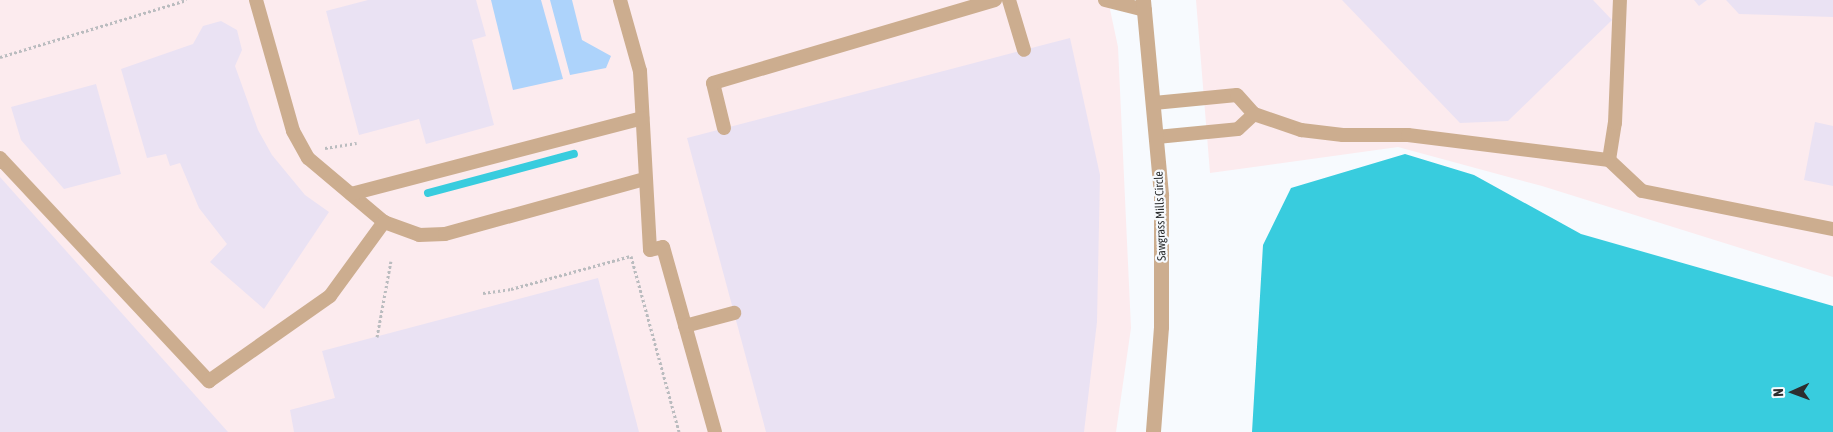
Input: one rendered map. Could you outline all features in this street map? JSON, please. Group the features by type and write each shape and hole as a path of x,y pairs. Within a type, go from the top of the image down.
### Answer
{"street":[{"name":"Sawgrass Mills Circle","path":"1144,5 1157,137 1161,327 1153,432"}],"lane":[{"path":"256,0 293,131 308,158 384,222 419,235 445,234 644,179"},
{"path":"620,0 640,71 644,179 650,250 664,247 715,432"},
{"path":"724,128 713,83 995,0"},
{"path":"1010,0 1024,50"},
{"path":"1105,0 1144,5"},
{"path":"1609,160 1615,123 1620,0"},
{"path":"1154,103 1237,95 1254,114 1301,130 1342,135 1408,135 1609,160 1642,191 1833,229"},
{"path":"1157,137 1238,129 1254,114"},
{"path":"351,194 642,118"},
{"path":"0,158 209,381 330,296 384,222"},
{"path":"685,326 734,313"}],"path":[{"path":"0,57 186,0"},
{"path":"320,149 334,144 342,148 357,143"},
{"path":"483,293 511,289 631,256 679,432"},
{"path":"377,337 391,261"}],"shaded area":[{"path":"0,0 1108,0 1118,47 1131,328 1116,432 0,432"},
{"path":"491,0 541,0 563,79 513,90"},
{"path":"550,0 572,0 582,40 611,56 606,68 570,75"},
{"path":"1196,0 1833,0 1833,277 1542,186 1398,147 1210,173"},
{"path":"1405,154 1474,175 1581,234 1833,306 1833,432 1252,432 1263,245 1291,188"}],"building":[{"path":"368,0 476,0 486,36 472,40 494,125 426,144 419,119 359,135 326,11"},
{"path":"1342,0 1593,0 1612,20 1508,121 1460,123"},
{"path":"1694,0 1707,0 1699,6"},
{"path":"1726,0 1833,0 1833,17 1739,14"},
{"path":"221,21 237,30 242,50 235,66 258,130 272,155 305,195 329,212 264,309 210,262 227,244 199,208 180,163 170,166 166,154 147,158 121,69 193,44 203,26"},
{"path":"1070,38 1100,175 1097,322 1084,432 766,432 687,138"},
{"path":"96,84 121,174 64,189 21,140 11,107"},
{"path":"1815,122 1833,126 1833,186 1804,180"},
{"path":"0,177 228,432 0,432"},
{"path":"598,278 639,432 294,432 290,410 335,398 322,351"}],"waterway":[{"path":"428,193 574,154"}]}
